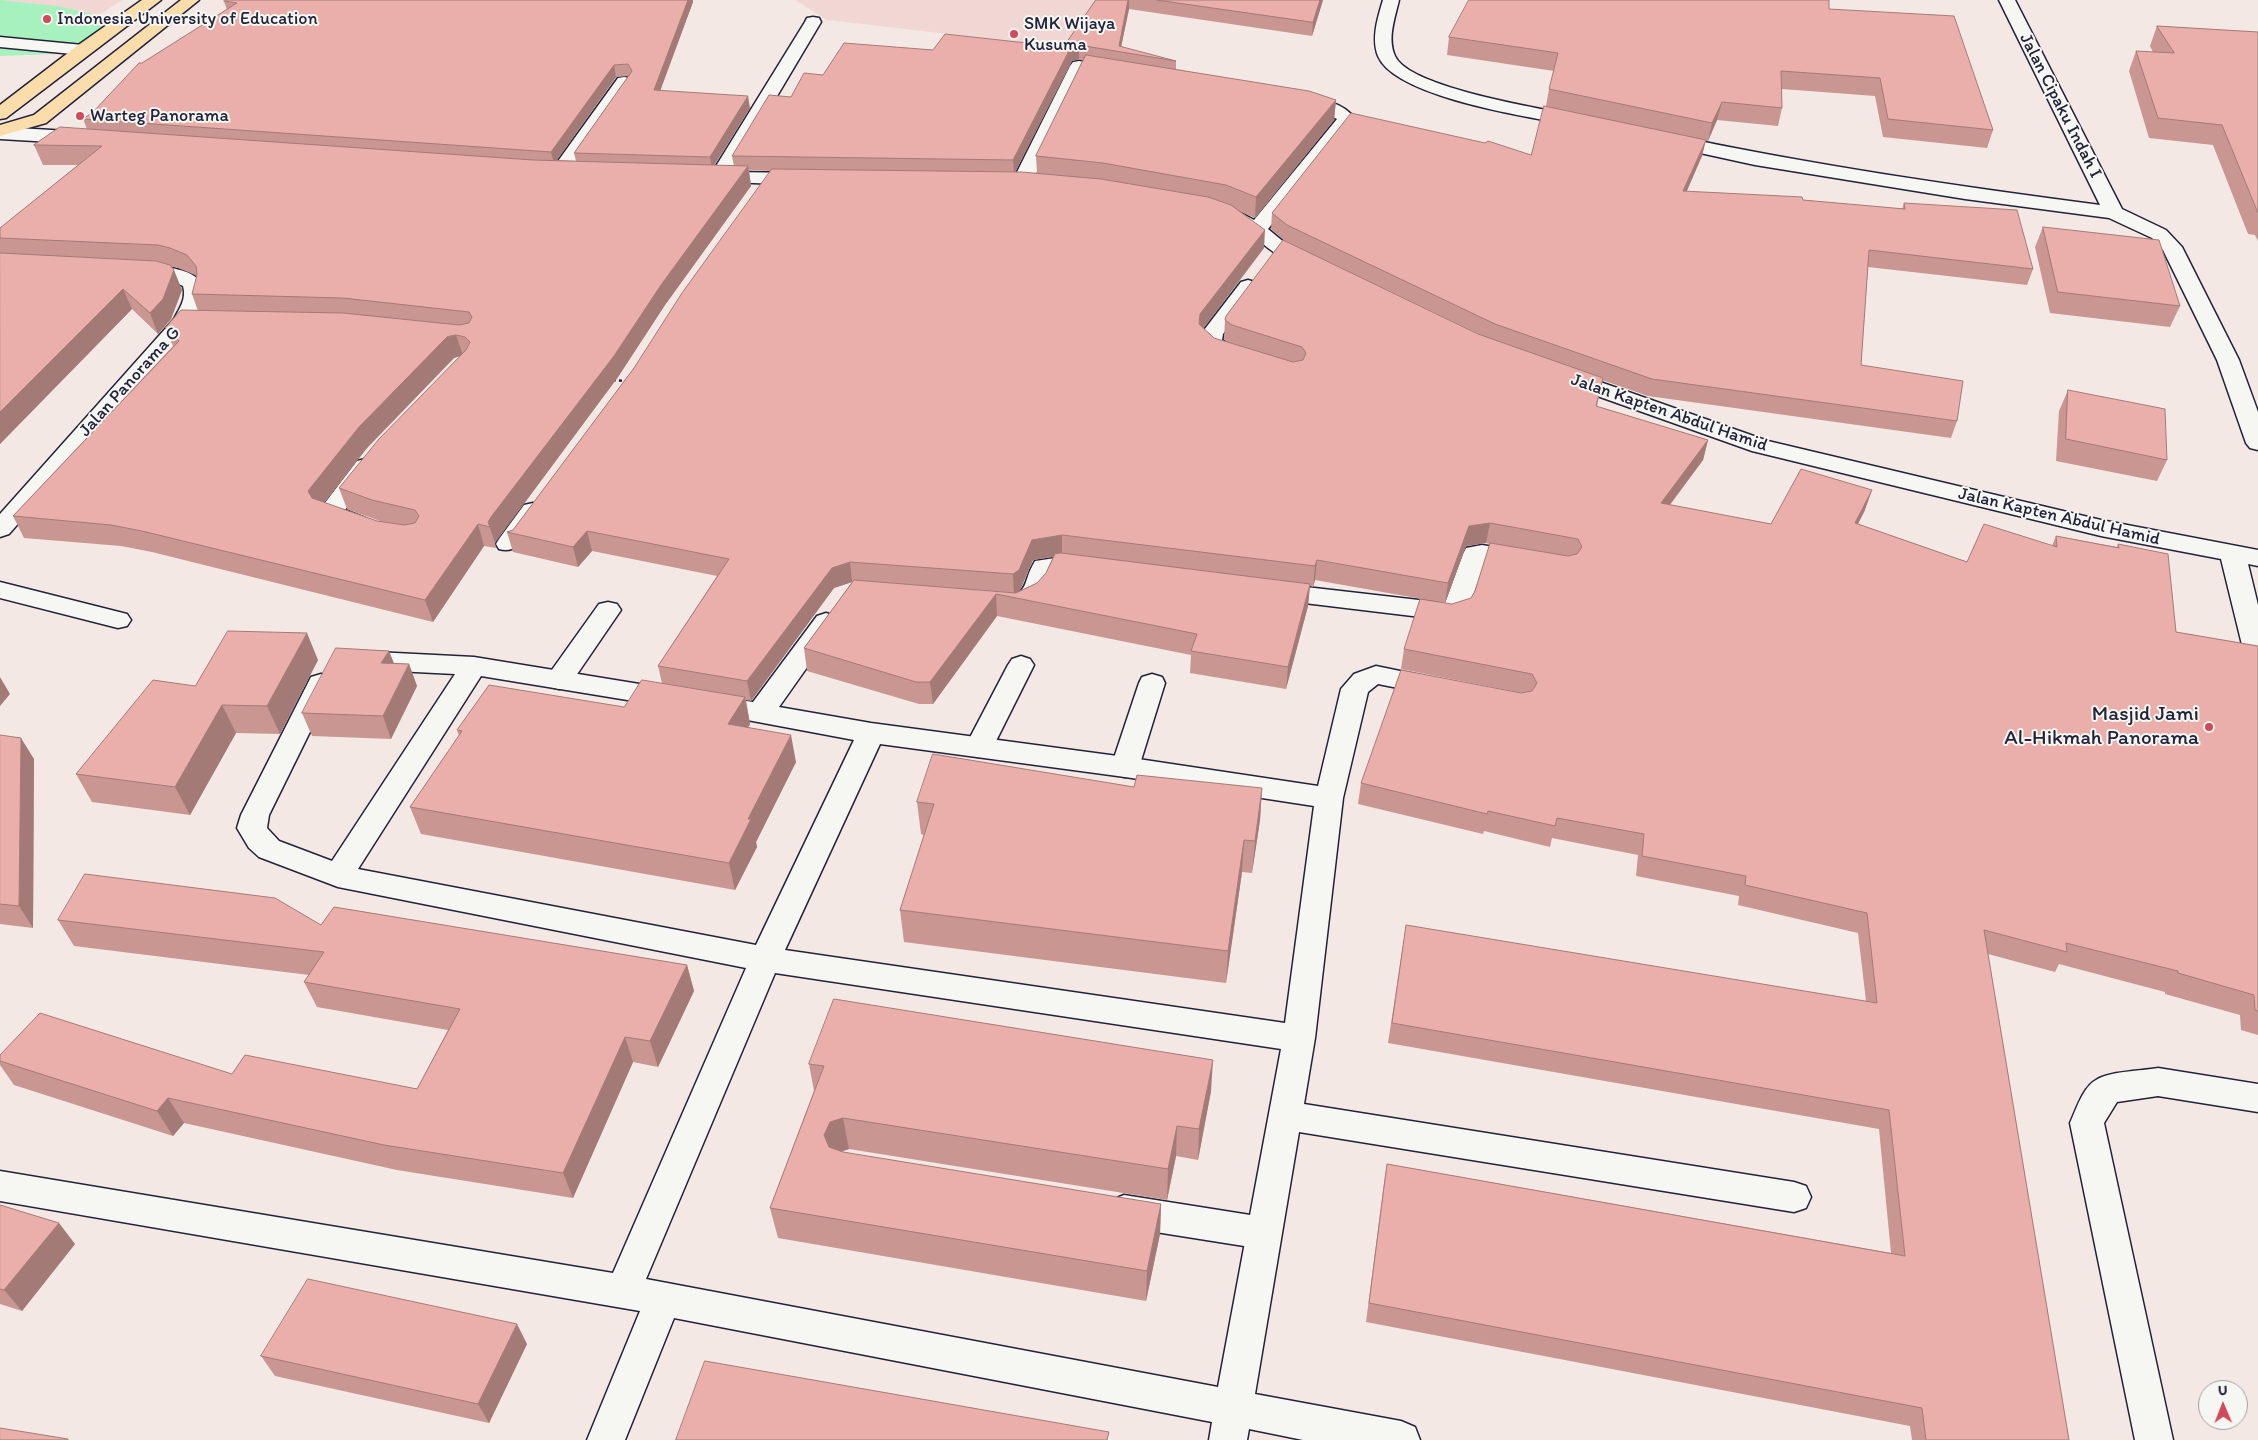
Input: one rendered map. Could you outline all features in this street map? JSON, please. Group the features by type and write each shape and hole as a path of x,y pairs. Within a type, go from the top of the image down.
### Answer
{"main road":[{"path":"0,114 82,50 153,0"},
{"path":"0,132 40,119 191,0"}],"street":[{"path":"1391,0 1384,30 1384,46 1390,62 1405,74 1457,96 1591,124"},
{"name":"Jalan Cipaku Indah I","path":"2007,0 2114,213"},
{"path":"719,177 813,22"},
{"path":"0,42 82,50"},
{"path":"1022,183 1079,66 1136,75"},
{"path":"560,172 624,82"},
{"path":"1257,230 1346,119 1344,115 1337,111 1280,98"},
{"path":"0,132 108,139"},
{"path":"1649,136 1764,160 1965,193 2114,213 2159,234 2172,247 2228,360 2258,443"},
{"path":"538,171 587,173"},
{"path":"691,176 826,180"},
{"path":"751,202 768,179"},
{"path":"1212,209 1238,218 1257,230 1268,260"},
{"path":"1268,260 1330,273"},
{"path":"1257,362 1222,351 1211,342 1212,334 1268,260"},
{"name":"Jalan Panorama G","path":"0,529 193,322 195,289 188,281 178,275 166,272 118,270"},
{"name":"Jalan Kapten Abdul Hamid","path":"1548,370 1760,446 2101,528 2246,556"},
{"path":"380,531 330,512 346,488 381,447"},
{"path":"508,544 542,497"},
{"path":"1246,588 1449,614 1456,611 1475,554 1486,553 1544,563"},
{"path":"2246,556 2258,657"},
{"path":"987,602 1025,604 1031,598 1044,567 1062,565 1110,571"},
{"path":"0,590 118,620"},
{"path":"760,713 839,603"},
{"path":"558,680 608,610"},
{"path":"1299,1038 765,959 338,876 274,852 258,840 252,828 255,815 331,664 338,660 351,659 474,666 871,733 1124,767 1329,798"},
{"path":"979,748 1021,665"},
{"path":"338,876 474,666"},
{"path":"1230,1423 1299,1038 1329,798 1355,690 1364,680 1376,675 1461,692"},
{"path":"1124,767 1152,683"},
{"path":"623,1291 765,959 871,733"},
{"path":"2154,1440 2087,1123 2096,1104 2108,1090 2158,1082 2258,1098"},
{"path":"1285,1115 1794,1197"},
{"path":"0,1186 623,1291 1230,1423 1401,1440"},
{"path":"1090,1205 1263,1233"},
{"path":"606,1440 663,1300"}],"path":[{"path":"609,379 628,381"}],"shaded area":[{"name":"Indonesia University of Education","path":"0,0 122,0 57,43"},
{"name":"SMK Wijaya Kusuma","path":"795,0 1101,0 1070,48 827,20"}],"green space":[{"path":"0,0 57,6 129,22 99,42 52,54 0,56"}],"building":[{"path":"225,0 688,0 654,90 748,96 710,157 574,153 632,71 628,64 614,65 551,152 83,119 93,112 139,63 142,63 237,3"},
{"path":"1096,0 1128,0 1119,46 1176,61 1079,45 1071,47 1013,160 732,156 769,95 791,97 804,73 823,75 844,43 933,50 945,34 1063,47"},
{"path":"1157,0 1320,0 1313,22"},
{"path":"1469,0 1829,0 1829,9 1954,16 1993,130 1888,119 1880,78 1781,71 1782,108 1722,102 1712,123 1549,89 1558,53 1449,37"},
{"path":"2157,26 2258,32 2258,213 2222,125 2158,118 2136,51 2174,53"},
{"path":"1086,55 1309,91 1336,100 1256,197 1226,185 1103,163 1036,156"},
{"path":"1544,106 1706,140 1683,191 1802,197 1803,200 1905,209 1904,203 2017,210 2033,269 1869,250 1861,365 1963,381 1957,421 1652,379 1495,324 1287,225 1272,213 1351,113 1485,143 1488,141 1531,155"},
{"path":"60,127 533,160 748,166 661,285 614,356 491,517 488,522 490,527 478,524 425,600 142,531 111,525 13,516 179,341 165,328 181,310 343,313 459,325 469,323 472,317 469,312 343,298 192,294 197,275 196,266 187,255 170,248 158,245 0,238 0,228 102,146 34,145","holes":["456,335 465,337 470,342 466,350 379,439 339,488 372,500 415,510 419,516 415,523 404,525 377,521 312,498 308,491 359,427 447,337"]},
{"path":"772,169 1021,172 1101,179 1208,197 1231,205 1265,230 1200,314 1199,324 1214,338 1293,362 1303,360 1306,353 1302,347 1232,325 1225,320 1226,316 1283,240 1478,334 1603,378 1596,406 1708,440 1661,503 1771,524 1801,469 1872,490 1855,523 1967,562 1984,524 2057,547 2056,536 2119,548 2118,544 2168,554 2176,632 2258,646 2258,1011 2255,1010 2254,995 2178,973 2178,971 2066,943 2067,952 1984,930 2069,1440 1926,1440 1922,1408 1369,1303 1387,1164 1905,1256 1889,1110 1392,1023 1406,925 1877,1003 1867,913 1745,885 1746,876 1642,856 1644,834 1557,818 1555,826 1488,811 1487,814 1361,783 1401,670 1521,693 1532,691 1537,683 1532,674 1404,649 1420,599 1452,604 1471,598 1490,543 1568,556 1577,554 1582,547 1578,539 1490,523 1469,526 1448,583 1317,560 1315,566 1062,535 1032,540 1019,570 1013,574 850,562 832,568 747,681 658,666 729,559 587,531 573,547 507,532 513,530 634,368 682,293"},
{"path":"2043,227 2159,240 2180,306 2058,292"},
{"path":"0,253 156,261 170,265 174,270 163,299 150,313 123,289 0,412"},
{"path":"2068,390 2165,409 2167,460 2066,439"},
{"path":"1061,553 1310,584 1288,667 1191,651 1197,634 996,594 930,682 916,682 804,648 854,580 1016,593 1037,583 1046,573 1055,554"},
{"path":"228,631 307,633 267,706 222,705 175,787 76,774 153,680 195,686"},
{"path":"336,648 389,651 381,663 409,664 383,716 302,713"},
{"path":"642,680 745,697 728,724 791,735 748,819 751,819 729,863 410,807 462,731 457,730 489,685 624,707"},
{"path":"0,735 21,738 19,906 0,904"},
{"path":"933,754 1134,787 1137,775 1262,788 1255,841 1244,840 1228,951 900,910 934,804 917,802"},
{"path":"85,874 275,898 321,925 334,907 687,965 650,1041 625,1037 563,1173 384,1145 168,1098 157,1111 0,1061 0,1055 40,1013 232,1074 245,1055 417,1089 460,1009 304,982 324,952 58,920"},
{"path":"834,999 1213,1060 1199,1129 1177,1126 1168,1169 843,1118 830,1122 824,1135 829,1147 843,1152 1161,1204 1147,1271 770,1208 824,1066 809,1064"},
{"path":"0,1205 59,1223 4,1290 0,1289"},
{"path":"308,1279 517,1324 478,1404 261,1356"},
{"path":"705,1361 1109,1432 1107,1440 676,1440"},
{"path":"0,1428 68,1439 68,1440 0,1440"}],"place":[{"name":"Indonesia University of Education","path":"47,19"},
{"name":"SMK Wijaya Kusuma","path":"1014,34"},
{"name":"Warteg Panorama","path":"80,116"},
{"name":"Masjid Jami Al-Hikmah Panorama","path":"2209,727"}]}
